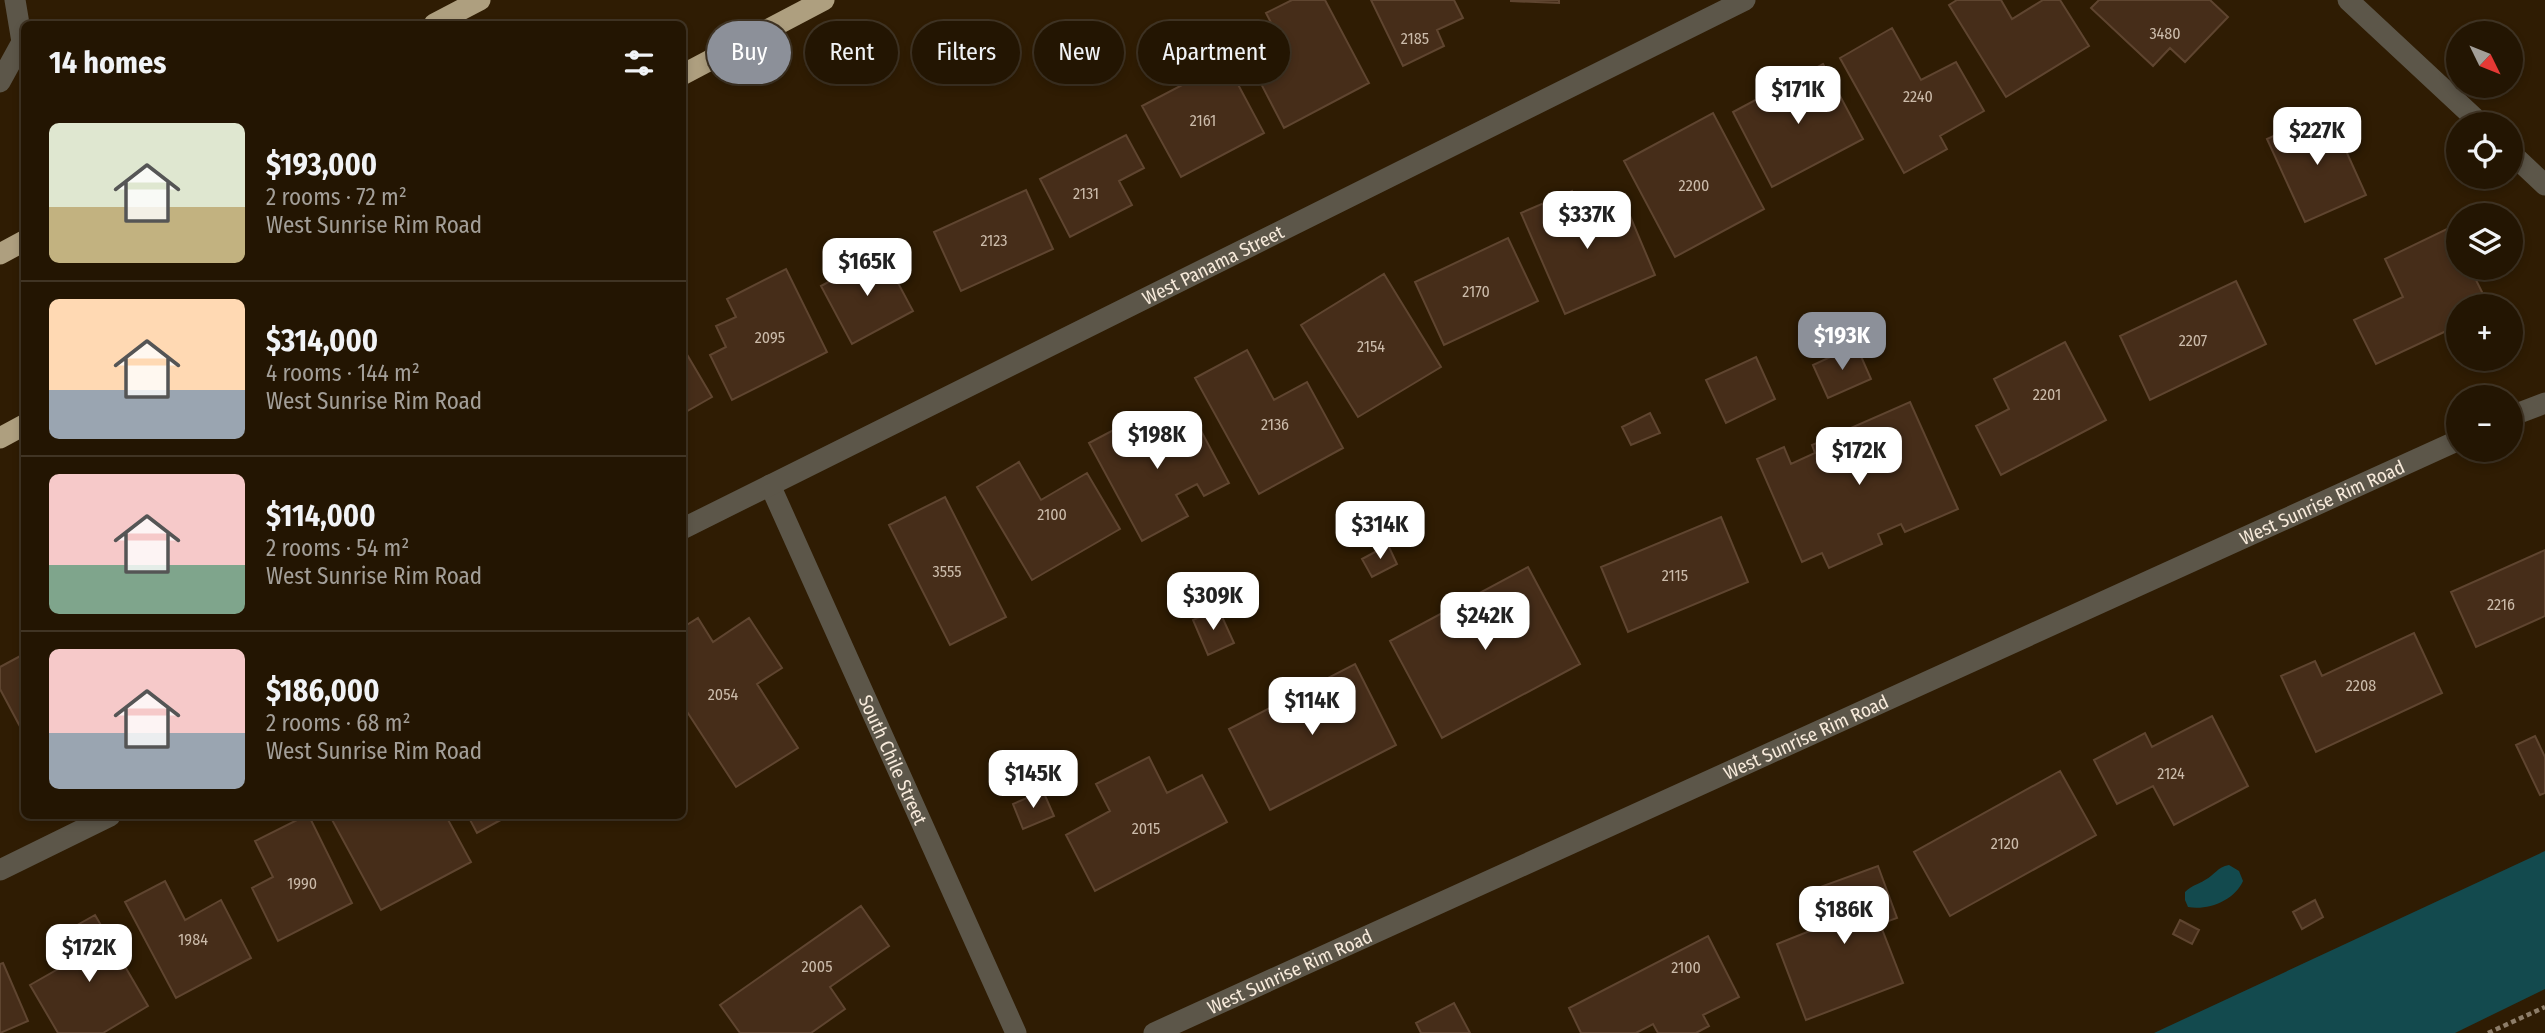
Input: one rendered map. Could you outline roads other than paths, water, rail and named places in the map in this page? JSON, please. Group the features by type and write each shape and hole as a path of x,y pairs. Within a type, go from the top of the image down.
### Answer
{"highway":[{"path":"440,21 480,0"},
{"path":"686,73 824,0"},
{"path":"0,254 21,243"},
{"path":"0,438 21,427"}],"street":[{"path":"15,0 21,36"},
{"name":"West Panama Street","path":"686,527 1745,0"},
{"path":"2348,0 2468,112"},
{"path":"0,82 21,44"},
{"path":"2523,164 2545,185"},
{"path":"2523,411 2545,403"},
{"name":"West Sunrise Rim Road","path":"1154,1033 2446,446"},
{"name":"South Chile Street","path":"771,485 1016,1033"},
{"path":"0,870 104,819"}],"water":[{"path":"2545,851 2545,989 2455,1033 2154,1033"},
{"path":"2229,865 2239,871 2243,881 2234,894 2212,906 2188,907 2185,892"}]}
